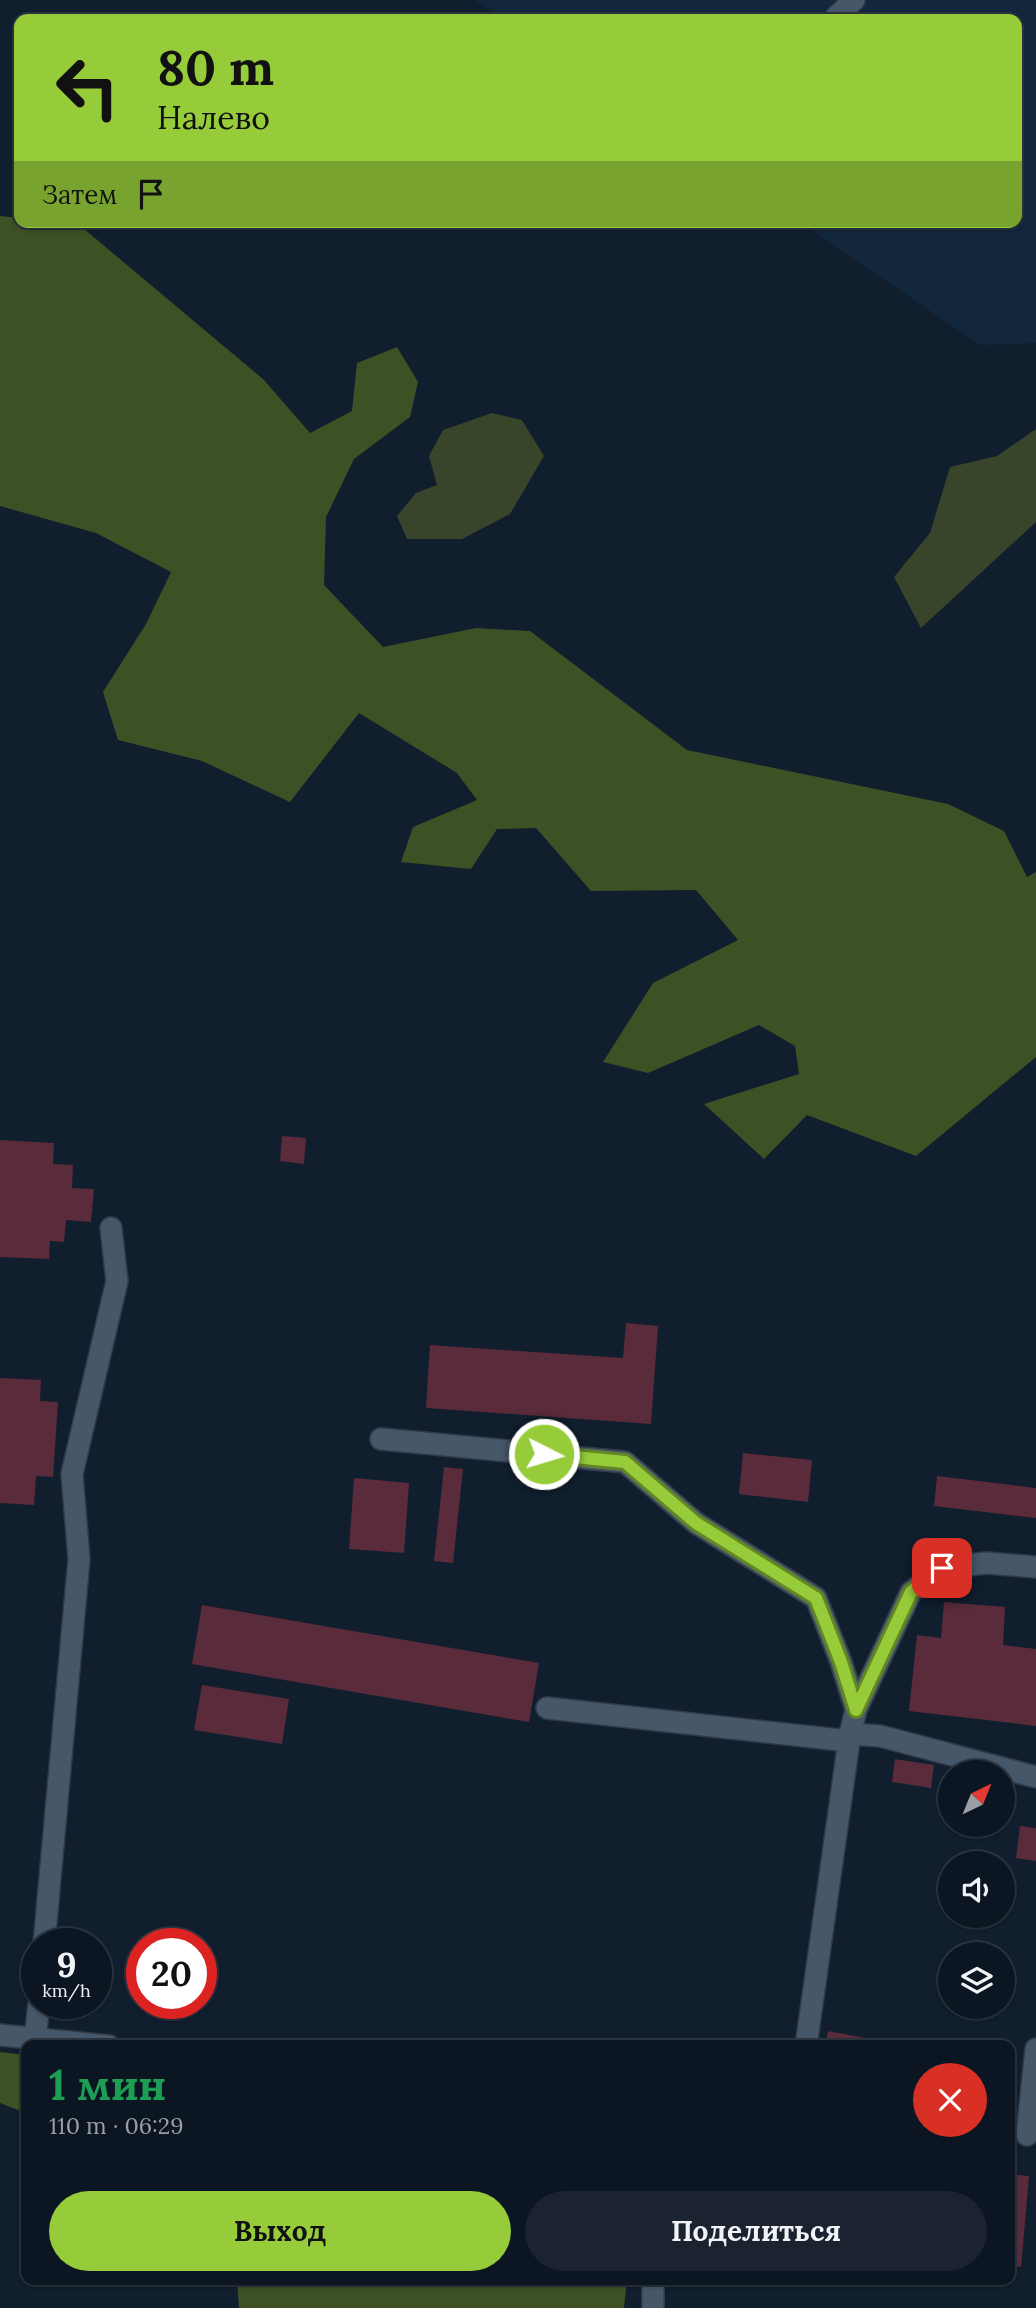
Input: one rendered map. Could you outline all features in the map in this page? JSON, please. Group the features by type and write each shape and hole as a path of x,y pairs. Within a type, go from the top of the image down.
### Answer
{"street":[{"path":"839,14 854,0"},
{"path":"45,1928 79,1559 72,1474 117,1281 111,1228"},
{"path":"381,1439 625,1462 696,1523 816,1598 856,1710"},
{"path":"807,2040 849,1738 856,1710 911,1592 942,1568 986,1563 1036,1567"},
{"path":"547,1708 849,1738 880,1736 1036,1777"},
{"path":"35,2039 37,2019"},
{"path":"0,2035 46,2040"},
{"path":"1024,2134 1036,2049"},
{"path":"653,2285 653,2308"}],"shaded area":[{"path":"475,0 1036,0 1036,343 980,345 809,228 1022,228 1022,14 496,14"}],"green space":[{"path":"0,216 14,217 14,228 83,228 264,380 310,433 352,411 357,363 397,347 418,382 410,417 354,459 326,517 324,585 383,647 476,628 530,631 687,750 948,804 1004,831 1027,877 1036,872 1036,1057 916,1156 807,1115 764,1159 704,1104 799,1074 795,1046 759,1025 648,1073 603,1062 653,983 738,940 696,890 591,891 536,828 497,829 471,869 401,862 413,827 477,800 457,773 359,713 290,802 202,761 118,740 103,692 146,624 171,572 96,533 0,506"},
{"path":"492,413 522,420 544,456 510,514 462,539 407,539 397,516 416,493 437,485 429,456 443,430"},
{"path":"1036,429 1036,522 921,628 894,577 930,533 950,467 997,456"},
{"path":"0,2052 21,2054 21,2111 0,2103"},
{"path":"237,2285 626,2285 624,2308 239,2308"}],"building":[{"path":"282,1136 306,1138 304,1164 280,1161"},
{"path":"0,1140 54,1143 53,1164 73,1165 72,1188 94,1189 91,1222 66,1220 64,1242 50,1241 49,1259 0,1257"},
{"path":"626,1323 658,1326 651,1424 426,1408 430,1345 623,1358"},
{"path":"0,1378 41,1380 40,1401 58,1402 53,1477 36,1476 34,1505 0,1503"},
{"path":"743,1453 812,1460 808,1502 739,1494"},
{"path":"444,1467 463,1469 453,1563 434,1561"},
{"path":"937,1476 1036,1488 1036,1518 934,1506"},
{"path":"354,1478 409,1483 404,1553 349,1549"},
{"path":"944,1602 1005,1607 1003,1645 1036,1649 1036,1726 909,1711 917,1635 941,1638"},
{"path":"202,1605 539,1663 529,1722 192,1664"},
{"path":"202,1685 289,1699 282,1744 194,1730"},
{"path":"895,1759 934,1765 931,1788 892,1782"},
{"path":"1020,1826 1036,1828 1036,1861 1016,1858"},
{"path":"828,2031 865,2038 864,2040 826,2040"},
{"path":"1015,2175 1029,2176 1021,2267 1015,2266"}],"route":[{"path":"544,1454 625,1462 696,1523 816,1598 856,1710 911,1592 942,1568"}]}
